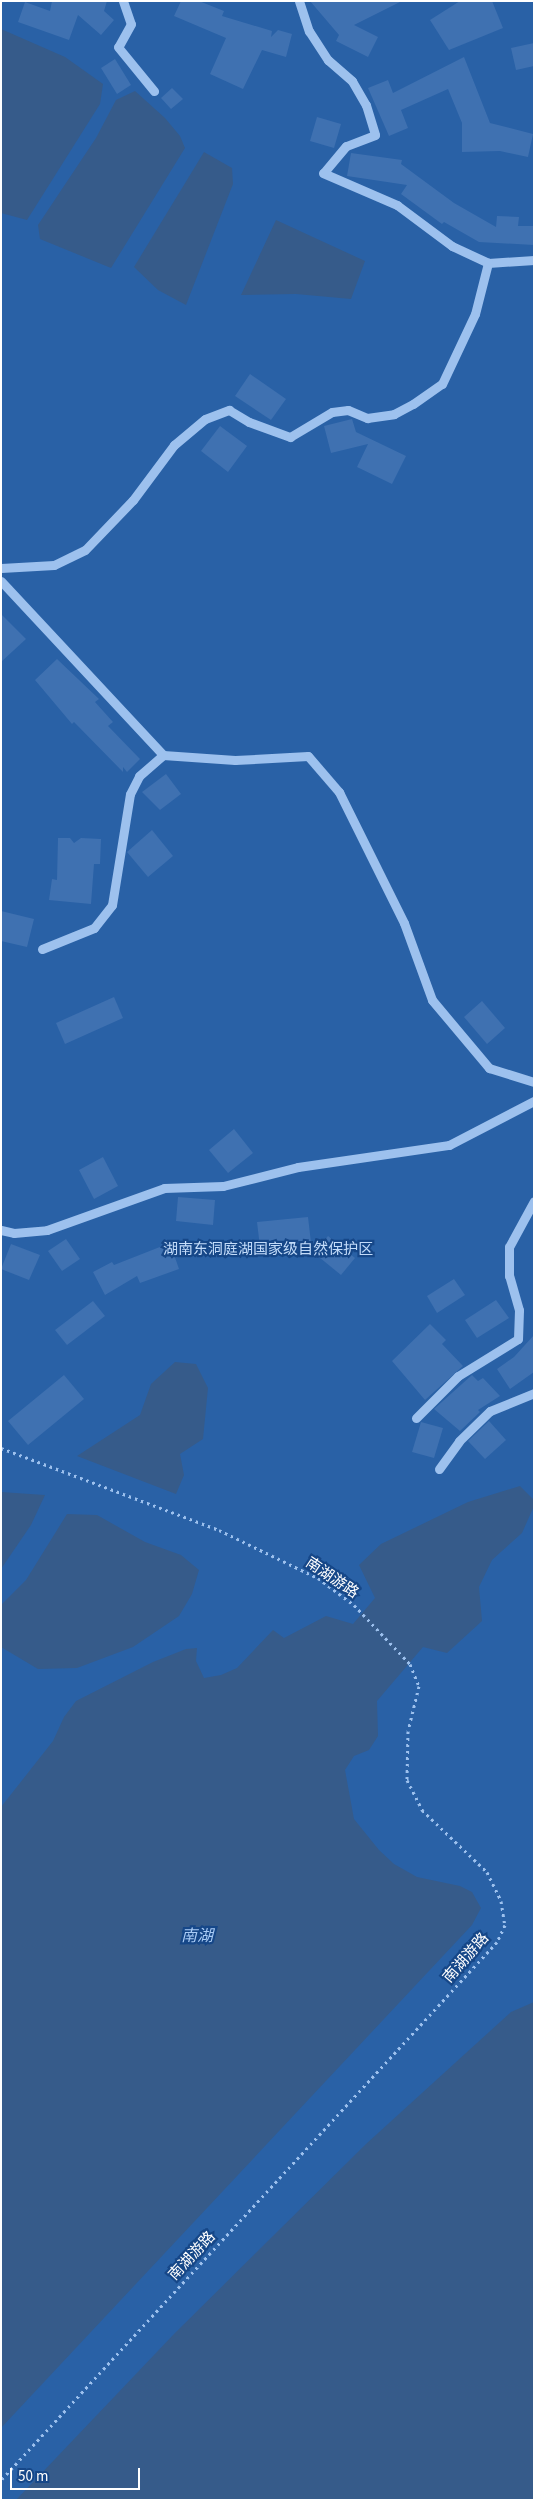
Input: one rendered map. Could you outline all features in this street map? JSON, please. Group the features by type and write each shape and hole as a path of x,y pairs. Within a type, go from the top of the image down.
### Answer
{"street":[{"path":"122,1 130,24 118,46 154,91"},
{"path":"299,1 309,31 328,60 352,81 366,105 375,135 346,146 324,173 397,205 452,246 488,263 534,260"},
{"path":"1,568 54,565 85,550 133,500 174,445 205,419 229,410 249,422 290,437 332,412 348,410 367,418 394,414 413,404 442,384 475,314 488,263"},
{"path":"1,581 163,755 235,760 308,756 339,792 404,923 432,1000 489,1068 534,1082"},
{"path":"42,948 94,928 112,906 130,794 139,776 163,755"},
{"path":"1,1230 14,1233 47,1230 164,1188 223,1186 298,1167 449,1145 534,1100"},
{"path":"416,1418 458,1376 518,1339 518,1310 509,1276 509,1247 534,1201"},
{"path":"439,1469 459,1441 490,1411 534,1393"}],"path":[{"name":"南湖游路","path":"1,1448 220,1530 318,1578 354,1605 410,1664 419,1686 408,1731 407,1780 422,1810 487,1872 501,1901 504,1926 497,1942 1,2480"}],"green space":[{"name":"湖南东洞庭湖国家级自然保护区","path":"1,1 534,1 534,2500 1,2500"}],"water":[{"path":"1,29 65,57 103,84 100,104 27,220 1,213"},
{"path":"135,91 165,118 180,136 185,148 111,268 40,239 38,225 96,138 116,100"},
{"path":"204,152 232,168 233,184 186,305 158,290 134,267"},
{"path":"276,220 365,261 351,299 296,294 241,295"},
{"path":"175,1362 196,1364 208,1388 203,1439 180,1454 184,1475 176,1494 77,1456 140,1415 151,1384"},
{"name":"南湖","path":"520,1486 534,1500 534,1506 522,1533 492,1560 479,1587 482,1621 447,1653 423,1647 377,1701 378,1736 369,1750 354,1756 345,1770 354,1819 379,1850 394,1864 417,1877 460,1886 472,1892 481,1908 472,1925 1,2428 1,1807 53,1741 64,1717 76,1701 153,1662 186,1649 197,1648 196,1661 204,1678 221,1675 237,1668 273,1630 284,1638 326,1616 353,1624 375,1598 359,1565 381,1544 468,1502"},
{"path":"1,1492 45,1495 31,1525 1,1569"},
{"path":"67,1514 97,1515 145,1542 181,1555 199,1570 192,1594 179,1616 133,1647 77,1668 38,1669 1,1647 1,1605 26,1580"},
{"path":"534,2002 534,2500 16,2500 174,2334 366,2144 511,2012"}],"building":[{"path":"52,1 107,1 104,11 114,20 101,35 78,15 69,40 18,22 25,2 50,11"},
{"path":"181,1 199,1 224,11 222,16 272,31 271,37 278,30 292,34 286,57 262,50 243,89 210,74 226,38 174,16"},
{"path":"310,1 402,1 354,25 378,37 368,57 336,41 339,35"},
{"path":"460,1 492,1 503,28 449,50 430,20"},
{"path":"534,43 534,66 516,70 511,48"},
{"path":"464,57 490,123 533,134 528,157 500,151 462,152 462,123 448,89 401,110 408,128 389,136 368,88 388,80 393,93"},
{"path":"115,59 131,85 117,94 101,68"},
{"path":"172,88 183,99 171,109 161,98"},
{"path":"317,117 341,124 334,148 310,141"},
{"path":"351,153 402,160 401,164 454,203 496,227 497,216 519,217 518,226 534,226 534,245 479,242 444,222 442,224 401,194 407,185 347,176"},
{"path":"250,374 286,399 271,420 235,396"},
{"path":"352,419 356,432 406,456 392,484 357,467 368,444 331,453 324,426"},
{"path":"220,426 247,446 228,472 201,451"},
{"path":"1,614 26,639 1,662"},
{"path":"57,659 99,699 95,702 113,722 108,726 140,759 127,772 123,767 123,772 74,722 72,724 35,680"},
{"path":"166,774 181,794 160,810 142,792"},
{"path":"152,830 173,856 148,877 127,852"},
{"path":"58,838 70,838 74,843 81,838 101,839 100,864 94,864 91,904 49,900 52,879 57,880"},
{"path":"1,911 34,919 27,947 1,941"},
{"path":"114,997 123,1018 65,1044 56,1023"},
{"path":"482,1001 505,1028 487,1044 464,1017"},
{"path":"234,1129 253,1153 228,1173 209,1150"},
{"path":"103,1157 118,1186 94,1199 79,1170"},
{"path":"178,1197 215,1200 213,1225 176,1221"},
{"path":"308,1217 312,1251 301,1243 260,1247 257,1222"},
{"path":"328,1236 355,1258 341,1275 314,1253"},
{"path":"66,1239 80,1259 62,1271 48,1251"},
{"path":"170,1243 179,1269 140,1283 137,1276 105,1295 93,1272 112,1262 114,1265"},
{"path":"11,1244 40,1255 29,1280 1,1269"},
{"path":"454,1279 465,1295 437,1313 427,1296"},
{"path":"496,1300 509,1318 477,1338 465,1320"},
{"path":"93,1301 105,1316 67,1345 55,1330"},
{"path":"430,1324 446,1340 442,1344 463,1366 425,1400 392,1361"},
{"path":"534,1335 534,1372 510,1389 497,1369 514,1357"},
{"path":"64,1375 84,1399 28,1445 8,1421"},
{"path":"472,1375 478,1381 483,1378 500,1396 478,1410 480,1412 460,1431 434,1409"},
{"path":"489,1421 506,1440 485,1459 468,1441"},
{"path":"421,1422 443,1428 434,1458 412,1452"}]}
